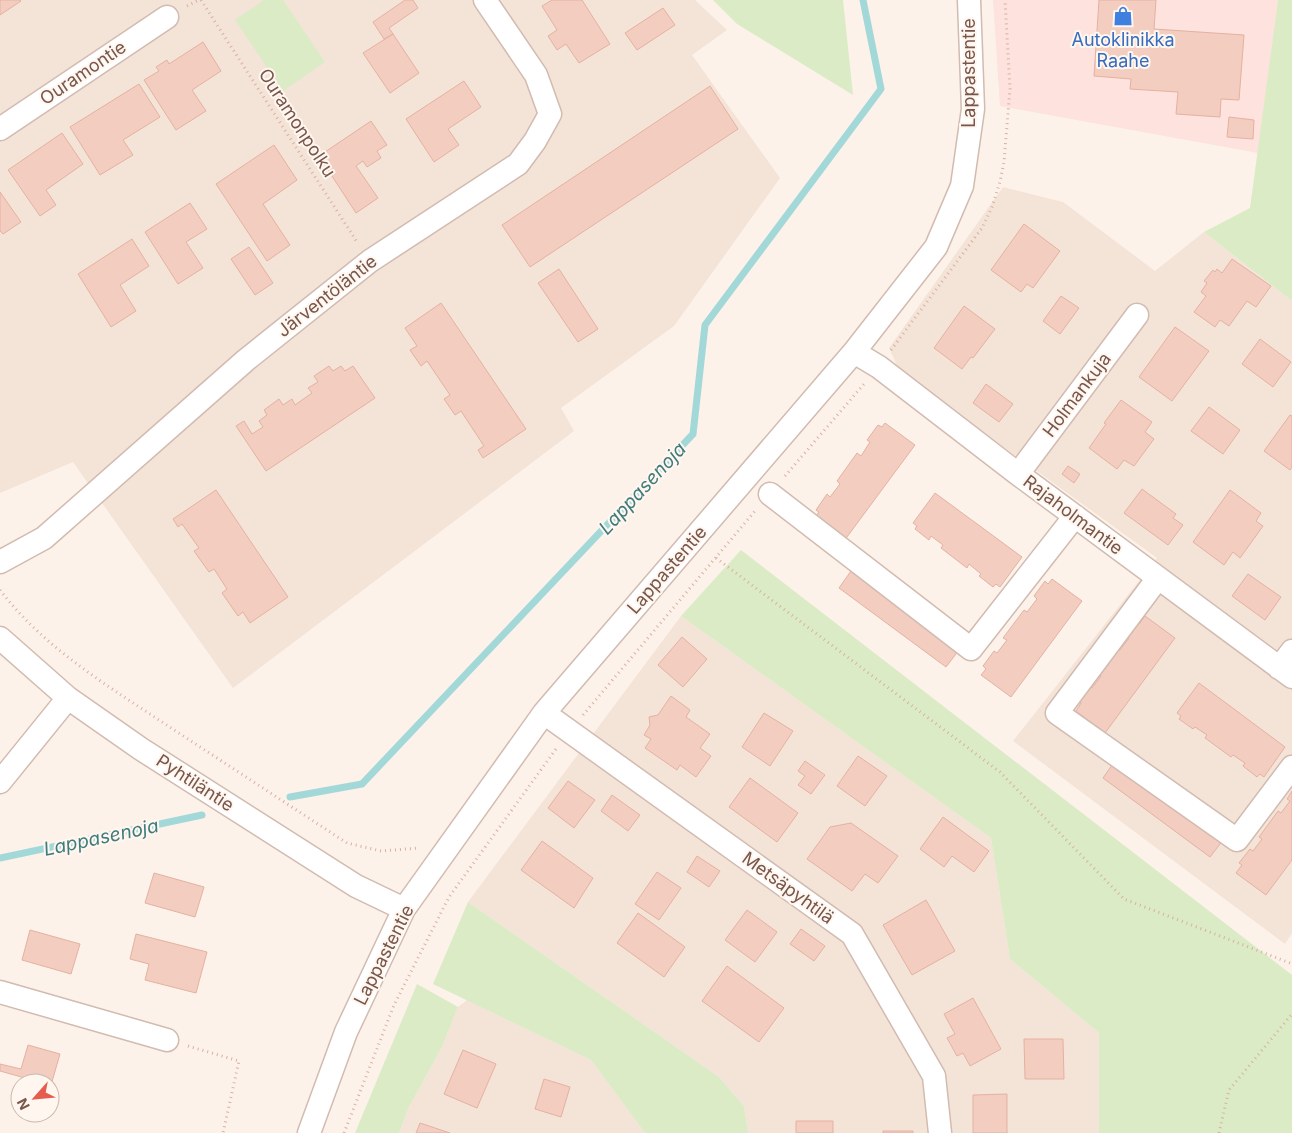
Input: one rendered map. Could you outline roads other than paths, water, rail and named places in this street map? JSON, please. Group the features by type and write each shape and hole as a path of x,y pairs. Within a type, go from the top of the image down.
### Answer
{"street":[{"name":"Järventöläntie","path":"0,562 44,538 246,360 370,261 518,164 535,141 550,114 536,76 485,0"},
{"name":"Lappastentie","path":"309,1133 346,1032 404,909 544,713 854,352 936,247 962,186 973,108 969,0"},
{"name":"Ouramontie","path":"0,129 167,17"},
{"name":"Holmankuja","path":"1018,474 1137,315"},
{"name":"Rajaholmantie","path":"854,352 879,366 1018,474 1158,578 1288,665"},
{"path":"770,494 972,649 1075,516"},
{"path":"1158,578 1057,713 1237,840 1292,767"},
{"name":"Pyhtiläntie","path":"0,638 68,698 141,749 356,886 404,909"},
{"path":"0,782 68,698"},
{"name":"Metsäpyhtilä","path":"544,713 852,934 934,1076 940,1133"},
{"path":"0,992 168,1040"}],"waterway":[{"name":"Lappasenoja","path":"290,797 362,784 693,434 705,325 881,89 863,0"},
{"name":"Lappasenoja","path":"0,858 202,815"}],"place":[{"name":"Autoklinikka Raahe","path":"1123,16"}]}
